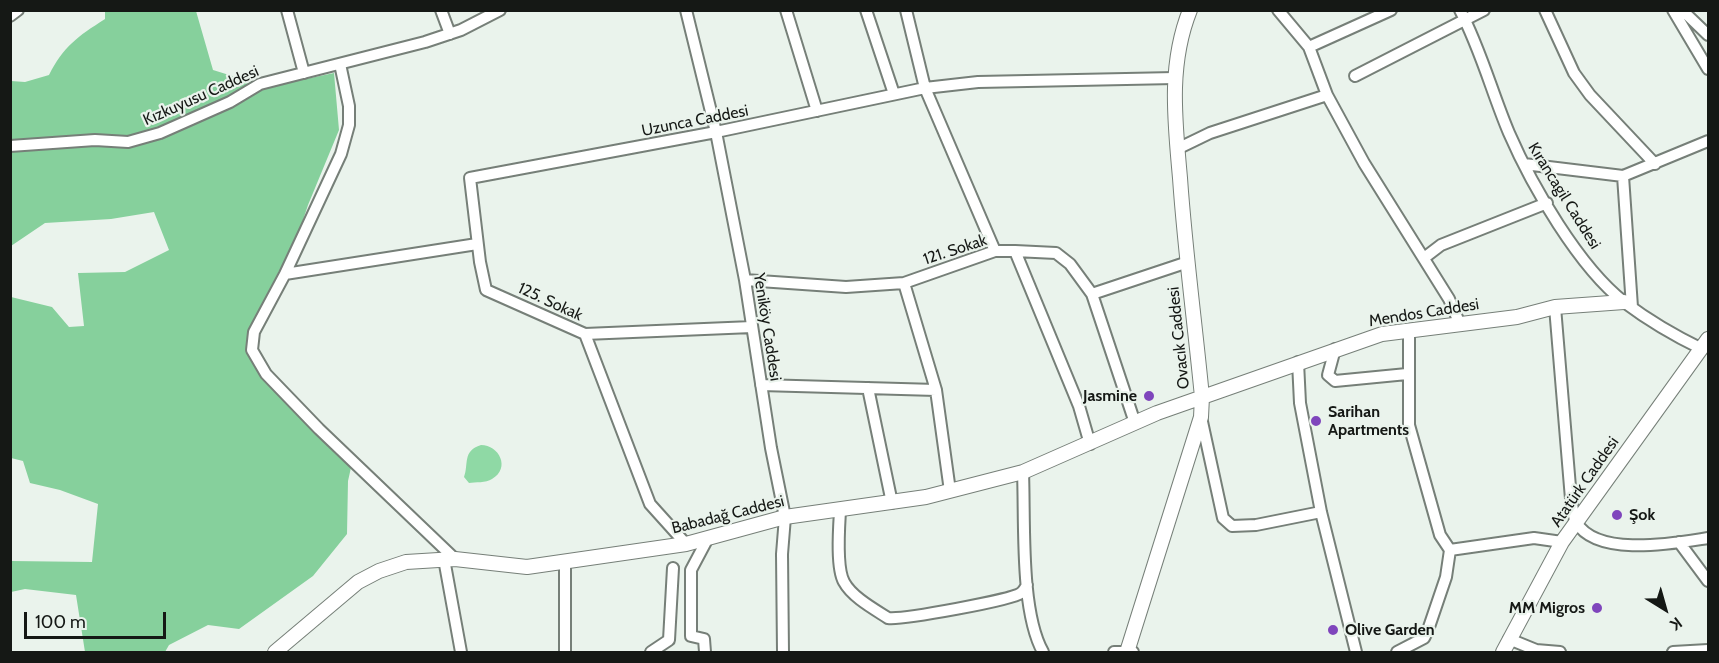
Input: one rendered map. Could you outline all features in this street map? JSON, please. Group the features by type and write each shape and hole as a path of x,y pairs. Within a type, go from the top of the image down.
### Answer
{"main road":[{"name":"Ovacık Caddesi","path":"1125,652 1202,417 1178,149 1175,78 1178,53 1190,10"},
{"name":"Mendos Caddesi","path":"1202,397 1382,334 1459,322 1517,317 1555,307 1628,304"},
{"name":"Atatürk Caddesi","path":"1503,652 1562,542 1705,344"},
{"name":"Babadağ Caddesi","path":"275,652 358,582 379,571 406,562 450,559 527,567 686,544 785,517 840,511 950,491 1023,472 1202,397"}],"street":[{"path":"10,16 18,10"},
{"path":"287,10 304,73"},
{"path":"441,10 450,34"},
{"name":"Kızkuyusu Caddesi","path":"10,146 95,140 128,142 159,133 230,102 260,84 450,34 500,10"},
{"name":"Yeniköy Caddesi","path":"686,10 716,132 745,280 785,517 782,554 783,652"},
{"path":"786,10 817,111"},
{"path":"866,10 894,94"},
{"path":"906,10 925,88 995,251"},
{"path":"1278,10 1309,47 1327,95 1364,163 1449,299 1459,322"},
{"path":"1309,47 1391,10"},
{"name":"Kırancagil Caddesi","path":"1460,10 1509,134 1547,203 1579,252 1598,276 1628,304 1679,338 1705,344"},
{"path":"1355,76 1484,10"},
{"path":"1545,10 1575,73 1590,95 1655,164"},
{"path":"1673,10 1708,69"},
{"path":"1682,10 1708,35"},
{"path":"340,64 349,106 349,125 341,154 285,274 254,332 252,350 266,374 450,559 461,652"},
{"name":"Uzunca Caddesi","path":"470,178 716,132 925,88 978,82 1175,78"},
{"path":"1178,149 1210,133 1327,95"},
{"path":"1524,164 1623,176 1708,141"},
{"path":"1623,176 1628,304"},
{"name":"125. Sokak","path":"470,178 477,244 486,290 585,334 752,327"},
{"path":"1424,258 1441,245 1547,203"},
{"path":"285,274 477,244"},
{"name":"121. Sokak","path":"745,280 846,287 904,283 995,251 1056,253 1070,264 1092,294 1136,423"},
{"path":"1015,251 1079,406 1090,444"},
{"path":"1092,294 1188,262"},
{"path":"904,283 936,390 950,491"},
{"path":"1555,307 1571,499 1576,522 1597,540 1630,546 1708,538"},
{"path":"1397,652 1424,638 1446,577 1450,550 1440,535 1409,426 1408,330"},
{"path":"585,334 650,504 686,544"},
{"path":"1335,349 1328,375 1335,381 1407,374"},
{"path":"1298,362 1300,403 1321,512 1356,652"},
{"path":"761,385 936,390"},
{"path":"868,388 892,502"},
{"path":"1202,417 1223,518 1232,526 1256,525 1321,512"},
{"path":"1023,472 1027,585 1032,629 1043,652"},
{"path":"840,511 838,545 843,582 864,602 888,618 897,619 937,613 994,600 1021,593 1027,585"},
{"path":"705,652 704,639 691,636 691,570 708,538"},
{"path":"1450,550 1534,538 1562,542"},
{"path":"1679,542 1708,581"},
{"path":"565,562 565,652"},
{"path":"651,652 669,640 673,568"},
{"path":"1509,639 1536,650 1560,652"},
{"path":"1673,652 1708,650"}],"shaded area":[{"path":"105,11 196,11 213,70 268,87 334,73 339,130 308,205 285,274 254,332 259,363 352,463 348,481 347,534 313,576 239,629 208,625 169,645 165,652 85,652 76,595 25,589 11,592 11,561 92,562 98,504 60,490 30,483 23,461 11,458 11,297 52,307 69,327 84,326 78,273 125,272 169,250 154,212 111,219 45,223 11,246 11,81 25,82 49,75 72,43 105,19"},
{"path":"481,445 497,453 502,463 501,469 490,480 469,483 464,477 467,458 471,451"}],"place":[{"name":"Jasmine","path":"1149,396"},
{"name":"Sarihan Apartments","path":"1316,421"},
{"name":"Şok","path":"1617,515"},
{"name":"MM Migros","path":"1597,608"},
{"name":"Olive Garden","path":"1333,630"}]}
